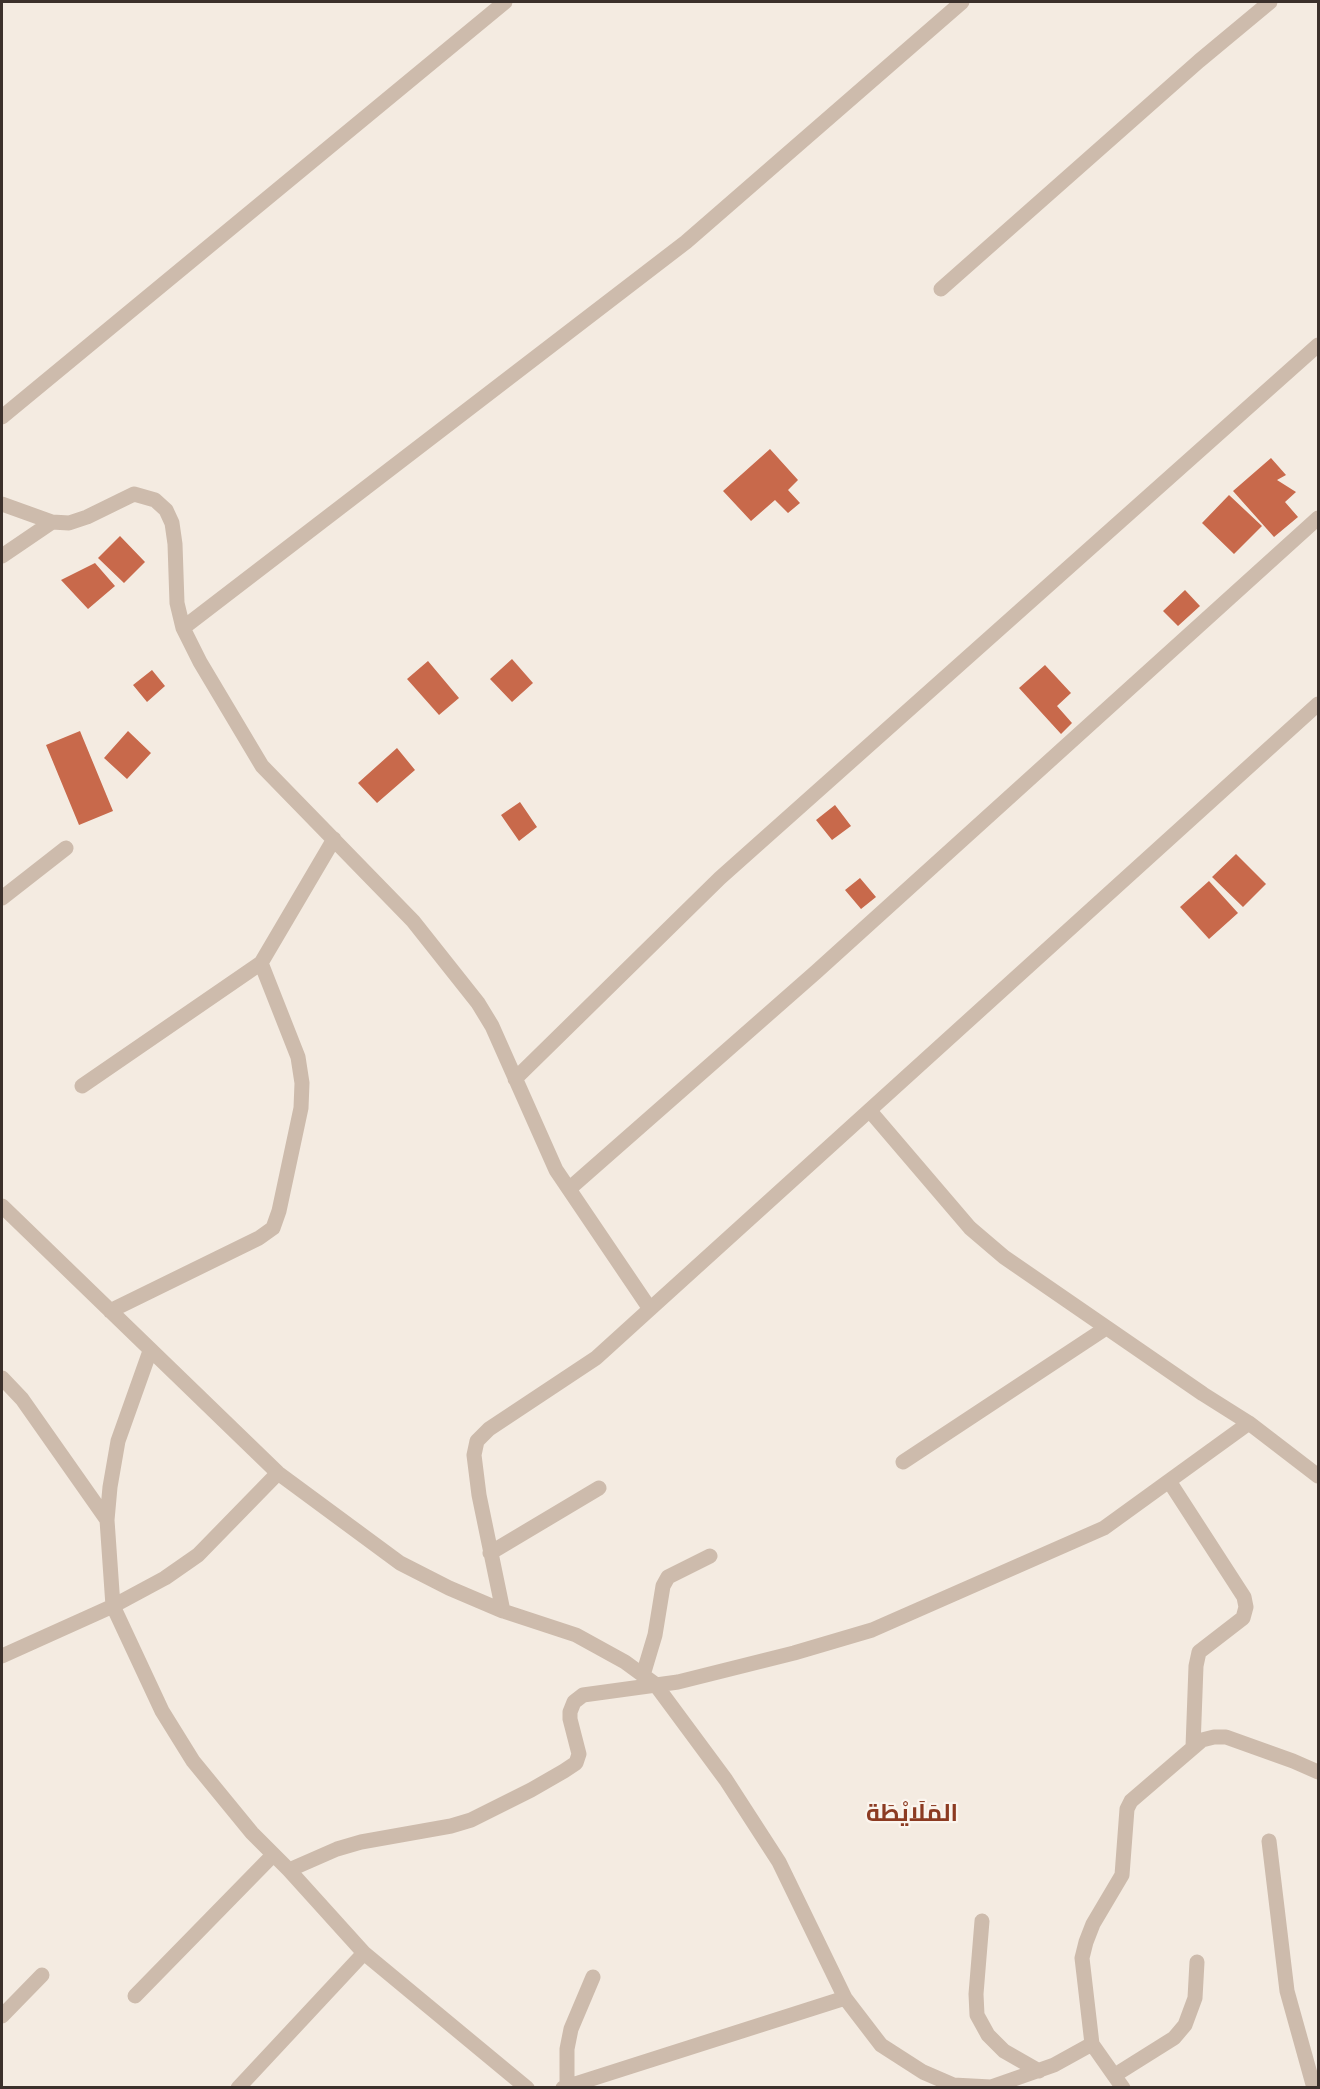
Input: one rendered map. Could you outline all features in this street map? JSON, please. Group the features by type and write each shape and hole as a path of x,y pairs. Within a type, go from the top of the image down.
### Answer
{"street":[{"path":"2,417 505,2"},
{"path":"183,628 686,242 962,2"},
{"path":"941,289 1199,61 1270,2"},
{"path":"515,1079 720,878 1318,345"},
{"path":"2,504 52,522 69,523 87,517 134,494 155,500 166,510 172,523 177,603 183,628 200,662 262,766 413,921 478,1003 492,1026 556,1170 650,1309"},
{"path":"569,1189 816,972 1318,518"},
{"path":"2,556 52,522"},
{"path":"503,1611 479,1496 474,1455 477,1441 489,1429 596,1358 1318,704"},
{"path":"82,1086 261,963 334,839"},
{"path":"2,898 66,848"},
{"path":"110,1311 259,1239 273,1228 279,1211 301,1108 302,1083 298,1057 261,963"},
{"path":"870,1111 970,1228 1005,1257 1203,1394 1249,1423 1318,1476"},
{"path":"2,1206 278,1473 400,1563 449,1588 503,1611 576,1635 625,1662 649,1680 726,1780 779,1862 845,1998 881,2045 923,2072 953,2085 991,2087 1054,2065 1092,2044"},
{"path":"903,1462 1106,1328"},
{"path":"150,1351 118,1441 107,1520 113,1606 162,1711 193,1761 252,1833 289,1870 364,1953 527,2088"},
{"path":"2,1378 22,1399 107,1520"},
{"path":"289,1870 337,1849 361,1842 451,1826 471,1820 531,1791 576,1763 579,1754 570,1719 574,1702 583,1695 649,1680 678,1682 794,1653 872,1630 1104,1528 1249,1423"},
{"path":"2,1656 113,1606 165,1578 198,1554 278,1473"},
{"path":"1169,1481 1244,1597 1246,1607 1243,1618 1199,1652 1196,1666 1193,1747"},
{"path":"490,1553 599,1488"},
{"path":"649,1680 661,1592 668,1577 710,1556"},
{"path":"1197,1962 1195,1998 1185,2025 1174,2038 1119,2081 1092,2044 1082,1958 1093,1924 1122,1875 1127,1809 1131,1801 1202,1740 1214,1737 1226,1737 1318,1772"},
{"path":"1269,1841 1287,1991 1314,2088"},
{"path":"135,1996 273,1855"},
{"path":"982,1921 976,1994 977,2015 988,2035 1004,2051 1039,2071"},
{"path":"238,2088 364,1953"},
{"path":"2,2016 42,1975"},
{"path":"593,1977 571,2029 567,2049 565,2087 845,1998"}],"building":[{"path":"770,449 798,480 788,490 800,503 788,513 775,500 751,521 723,491"},
{"path":"1271,458 1286,475 1277,480 1296,492 1285,502 1298,517 1274,537 1233,491"},
{"path":"1229,495 1262,526 1234,554 1202,523"},
{"path":"120,536 145,562 124,583 98,558"},
{"path":"95,563 115,586 88,609 61,580"},
{"path":"1185,590 1200,606 1178,626 1163,611"},
{"path":"512,659 533,683 512,702 490,679"},
{"path":"428,661 459,698 439,715 407,679"},
{"path":"1045,665 1071,693 1057,706 1072,723 1061,734 1019,688"},
{"path":"152,670 165,686 147,702 133,685"},
{"path":"80,731 113,811 79,825 46,745"},
{"path":"128,731 151,753 127,779 104,758"},
{"path":"397,748 415,770 377,803 358,783"},
{"path":"520,802 537,827 519,841 501,815"},
{"path":"835,805 851,826 832,840 816,820"},
{"path":"1236,854 1266,884 1243,907 1212,877"},
{"path":"860,878 876,897 861,909 845,890"},
{"path":"1209,881 1238,913 1209,939 1180,907"}],"district":[{"name":"المَلَايْطَة","path":"912,1815"}]}
